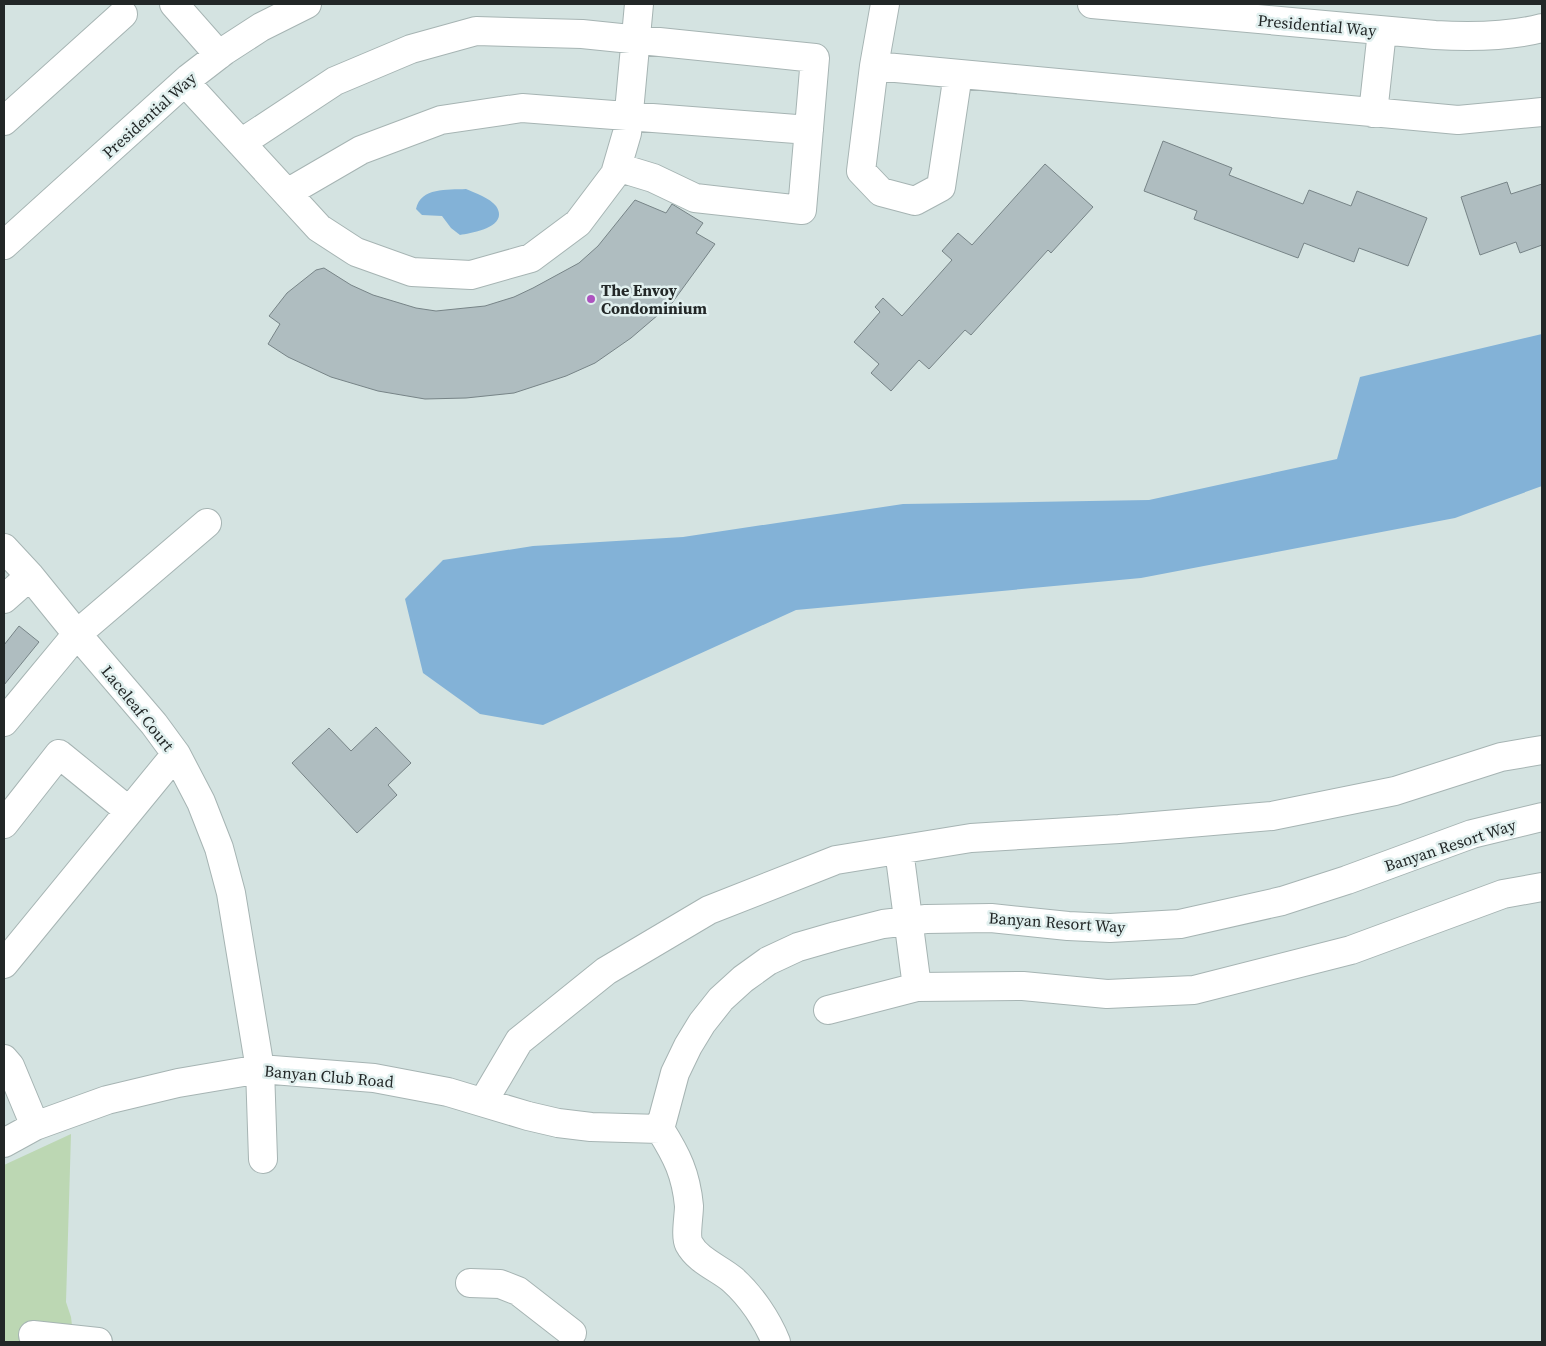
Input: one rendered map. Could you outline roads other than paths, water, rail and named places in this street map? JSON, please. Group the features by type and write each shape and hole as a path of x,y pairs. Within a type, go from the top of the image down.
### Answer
{"street":[{"path":"174,4 218,55"},
{"name":"Presidential Way","path":"4,245 185,82 218,55 261,27 307,4"},
{"path":"185,82 319,228 356,252 412,272 471,274 531,258 578,223 615,174 627,133 639,4"},
{"path":"885,4 874,66 862,171 881,192 914,201 941,187 958,74"},
{"name":"Presidential Way","path":"1092,4 1382,31 1460,36 1510,34 1542,28"},
{"path":"4,121 123,14"},
{"path":"241,143 335,81 411,49 476,31 582,34 815,58 802,210 695,198 653,178 617,167"},
{"path":"1374,113 1382,31"},
{"path":"874,66 1458,120 1542,112"},
{"path":"287,192 361,150 441,120 522,108 809,130"},
{"path":"4,722 77,634 207,523"},
{"name":"Laceleaf Court","path":"4,548 30,576 154,724 176,754 201,802 219,848 231,893 260,1069 263,1160"},
{"path":"4,599 30,576"},
{"path":"483,1102 519,1041 606,971 710,910 836,860 970,838 1119,829 1272,816 1395,791 1501,757 1542,750"},
{"path":"4,824 59,754 130,811"},
{"path":"4,964 176,754"},
{"name":"Banyan Resort Way","path":"660,1129 675,1073 702,1022 721,999 744,979 768,961 798,947 874,927 910,921 964,917 1110,928 1180,924 1289,899 1347,880 1472,834 1542,817"},
{"path":"899,850 910,921 917,987"},
{"path":"828,1010 917,987 1023,986 1108,994 1194,990 1351,950 1502,894 1542,887"},
{"path":"4,1059 10,1066 36,1126"},
{"name":"Banyan Club Road","path":"4,1143 36,1126 107,1100 178,1083 260,1069 374,1078 448,1092 528,1116 566,1124 591,1127 660,1129"},
{"path":"660,1129 682,1166 689,1207 688,1242 698,1256 733,1280 748,1296 763,1317 776,1342"},
{"path":"470,1283 500,1284 518,1291 572,1333"},
{"path":"33,1335 98,1342"}],"water":[{"path":"466,189 486,198 496,206 499,213 498,219 494,224 473,233 460,235 451,228 442,216 422,215 416,209 423,197 429,193"},
{"path":"1542,334 1542,486 1455,518 1141,578 796,610 543,725 480,714 423,673 405,599 443,560 533,546 683,537 903,504 1149,500 1337,459 1360,377"}],"place":[{"name":"The Envoy Condominium","path":"591,299"}]}
